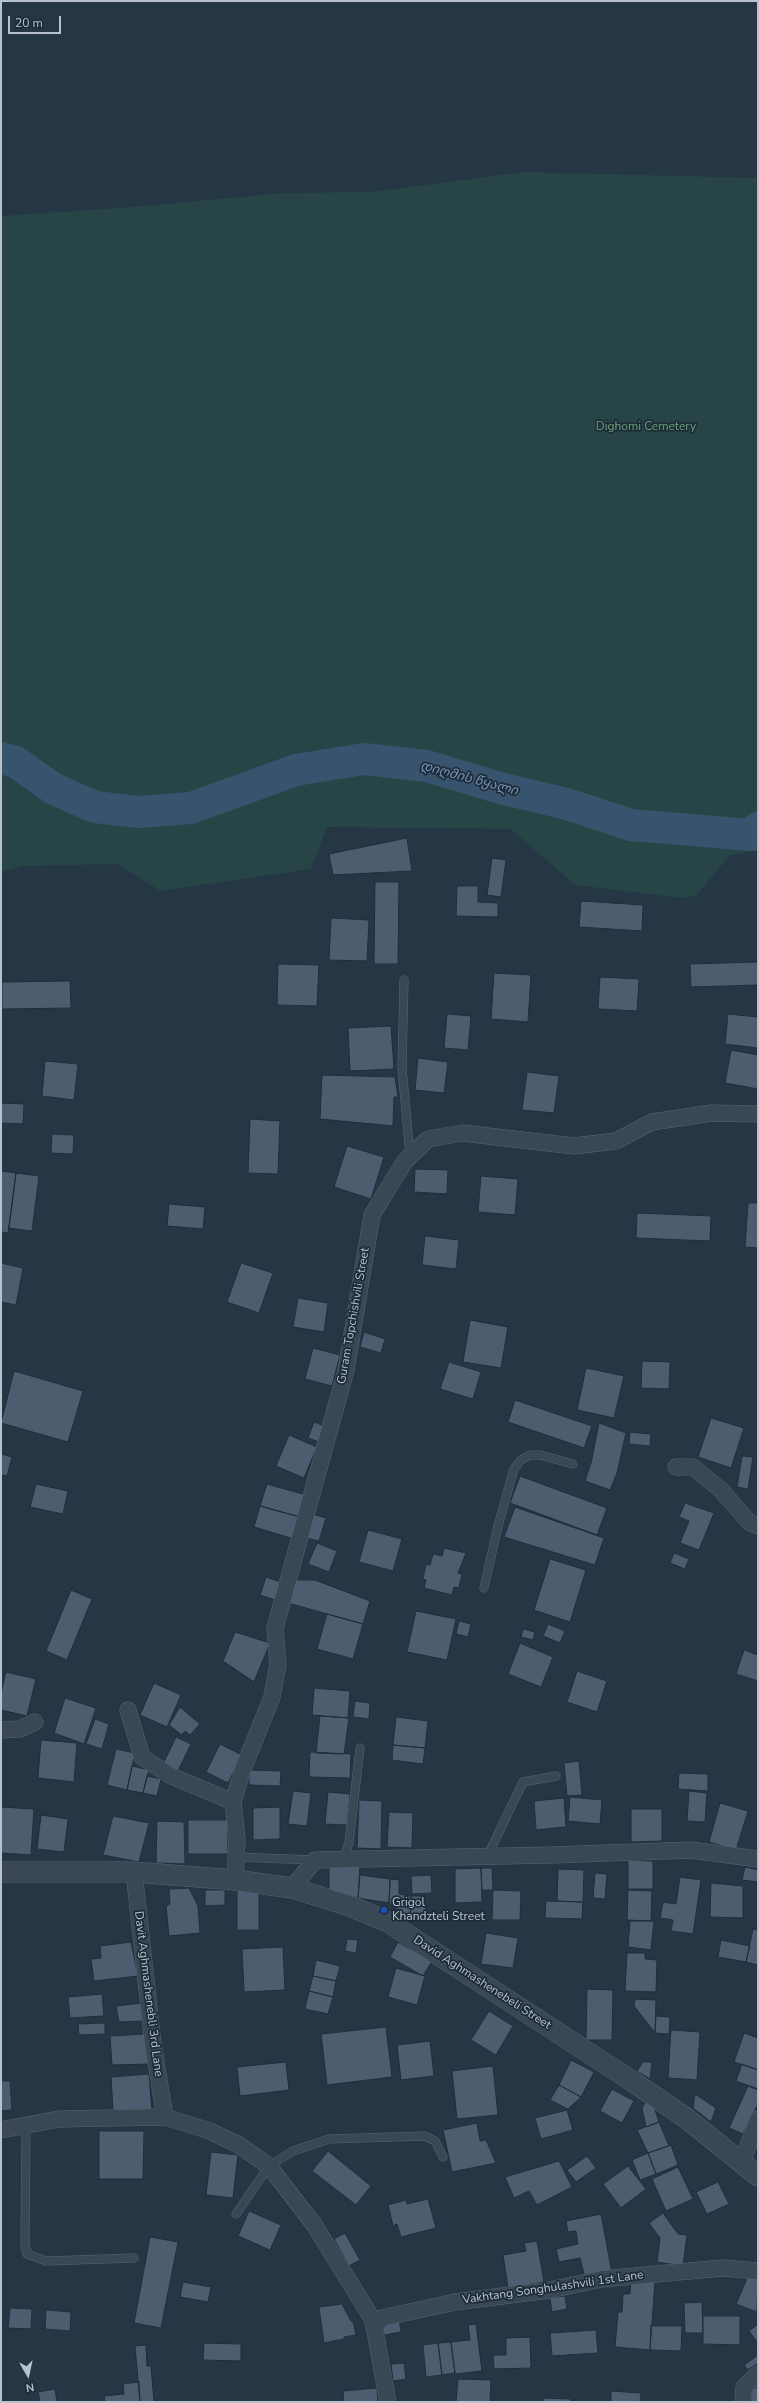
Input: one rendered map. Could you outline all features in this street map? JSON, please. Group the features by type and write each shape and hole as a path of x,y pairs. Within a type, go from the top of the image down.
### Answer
{"street":[{"name":"Guram Topchishvili Street","path":"235,1880 237,1839 233,1802 242,1769 272,1697 278,1665 275,1628 346,1370 372,1215 410,1155 428,1139 462,1132 574,1146 616,1141 652,1122 712,1113 758,1114"},
{"path":"676,1467 693,1467 721,1490 749,1522 758,1526"},
{"path":"128,1710 142,1757 169,1775 233,1802"},
{"path":"1,1730 20,1729 35,1722"},
{"path":"292,1888 315,1860 487,1857 691,1850 758,1859"},
{"name":"David Aghmashenebeli Street","path":"1,1872 134,1872 235,1880 292,1888 350,1906 388,1922 635,2083 686,2118 758,2176"},
{"name":"Davit Aghmashenebli 3rd Lane","path":"134,1872 152,2044 165,2117"},
{"path":"1,2130 58,2119 165,2117 210,2131 239,2145 268,2166 315,2226 373,2320 388,2402"},
{"path":"742,2162 758,2119"},
{"name":"Vakhtang Songhulashvili 1st Lane","path":"373,2320 455,2302 550,2290 602,2279 722,2268 758,2271"},
{"path":"743,2402 744,2387 758,2374"}],"lane":[{"path":"404,980 402,1068 410,1155"},
{"path":"484,1588 498,1526 514,1468 521,1460 530,1455 540,1455 572,1464"},
{"path":"343,1860 349,1843 360,1748"},
{"path":"487,1857 523,1782 556,1776"},
{"path":"236,1857 315,1860"},
{"path":"26,2125 25,2244 27,2254 46,2260 134,2258"},
{"path":"236,2214 268,2166 293,2151 329,2139 425,2136 435,2141 443,2157"}],"green space":[{"name":"Dighomi Cemetery","path":"524,172 758,178 758,850 730,855 696,896 681,898 575,885 511,829 327,827 311,869 160,891 118,864 23,866 1,872 1,216 133,207 284,193 371,192"}],"building":[{"path":"407,838 412,871 333,875 329,854"},
{"path":"492,858 506,860 501,897 487,895"},
{"path":"375,882 399,882 398,964 374,964"},
{"path":"457,886 478,886 478,902 498,903 498,917 456,916"},
{"path":"581,901 643,905 642,931 579,927"},
{"path":"331,918 369,920 367,961 329,960"},
{"path":"758,962 758,985 691,987 690,964"},
{"path":"278,964 319,965 317,1006 277,1005"},
{"path":"494,973 531,975 528,1022 491,1019"},
{"path":"600,977 639,979 637,1011 598,1009"},
{"path":"70,981 71,1008 2,1009 2,982"},
{"path":"447,1014 471,1016 468,1050 444,1048"},
{"path":"728,1014 758,1017 758,1048 725,1044"},
{"path":"391,1026 394,1069 350,1071 348,1028"},
{"path":"731,1050 758,1055 758,1089 725,1083"},
{"path":"418,1058 448,1062 444,1093 415,1090"},
{"path":"45,1061 78,1064 74,1100 42,1096"},
{"path":"527,1072 559,1076 554,1113 522,1110"},
{"path":"322,1075 395,1077 398,1097 394,1097 393,1126 320,1119"},
{"path":"1,1103 24,1104 23,1124 1,1123"},
{"path":"250,1119 280,1121 278,1174 248,1173"},
{"path":"52,1134 74,1135 73,1154 51,1153"},
{"path":"347,1146 384,1157 371,1199 334,1187"},
{"path":"415,1169 448,1170 447,1194 414,1192"},
{"path":"1,1171 16,1173 8,1233 1,1232"},
{"path":"16,1173 39,1176 32,1231 9,1228"},
{"path":"481,1176 518,1179 515,1215 478,1212"},
{"path":"748,1203 758,1203 758,1248 745,1247"},
{"path":"169,1204 205,1207 203,1229 167,1226"},
{"path":"637,1213 711,1216 710,1241 636,1238"},
{"path":"425,1236 459,1240 456,1269 422,1265"},
{"path":"1,1263 23,1268 16,1305 1,1302"},
{"path":"241,1263 273,1273 259,1313 227,1302"},
{"path":"298,1298 328,1303 324,1332 293,1327"},
{"path":"470,1320 508,1327 501,1368 463,1362"},
{"path":"364,1332 385,1339 381,1353 360,1347"},
{"path":"313,1348 340,1355 332,1386 305,1379"},
{"path":"642,1361 670,1362 669,1389 641,1388"},
{"path":"449,1362 481,1372 473,1399 440,1389"},
{"path":"586,1368 624,1376 614,1418 577,1410"},
{"path":"14,1371 83,1391 68,1442 1,1423"},
{"path":"515,1400 592,1426 584,1448 508,1422"},
{"path":"711,1418 744,1428 731,1468 698,1457"},
{"path":"314,1422 324,1426 319,1442 308,1438"},
{"path":"599,1423 626,1433 617,1473 610,1490 585,1481 591,1463"},
{"path":"630,1432 651,1434 650,1446 629,1444"},
{"path":"289,1435 317,1447 304,1478 276,1466"},
{"path":"1,1454 12,1457 7,1476 1,1475"},
{"path":"742,1456 753,1457 748,1489 737,1487"},
{"path":"520,1476 607,1508 597,1535 510,1503"},
{"path":"36,1484 68,1491 63,1514 30,1507"},
{"path":"267,1484 306,1495 300,1517 260,1506"},
{"path":"685,1503 714,1513 699,1550 680,1543 689,1521 679,1517"},
{"path":"260,1506 300,1517 294,1539 254,1527"},
{"path":"515,1507 604,1538 595,1565 504,1537"},
{"path":"312,1514 326,1518 319,1541 306,1538"},
{"path":"368,1530 402,1539 393,1571 359,1562"},
{"path":"317,1543 337,1551 329,1572 308,1564"},
{"path":"444,1548 466,1553 458,1573 462,1574 459,1588 454,1587 452,1595 424,1588 426,1580 423,1579 426,1564 430,1565 433,1554 442,1556"},
{"path":"674,1553 689,1559 685,1569 670,1563"},
{"path":"550,1559 586,1570 570,1622 534,1610"},
{"path":"266,1577 281,1582 275,1600 260,1595"},
{"path":"295,1580 315,1580 370,1601 363,1624 288,1603"},
{"path":"71,1590 92,1599 67,1660 46,1651"},
{"path":"416,1611 456,1619 447,1660 407,1652"},
{"path":"327,1614 363,1624 353,1659 317,1649"},
{"path":"459,1621 471,1624 468,1637 456,1634"},
{"path":"548,1624 565,1631 560,1643 543,1636"},
{"path":"523,1629 535,1632 533,1640 521,1637"},
{"path":"235,1632 270,1643 254,1682 223,1661"},
{"path":"520,1643 553,1657 541,1687 508,1674"},
{"path":"744,1650 758,1655 758,1681 736,1674"},
{"path":"577,1671 607,1681 597,1712 567,1702"},
{"path":"6,1672 36,1679 27,1716 1,1710 1,1693"},
{"path":"154,1683 181,1695 167,1727 140,1715"},
{"path":"314,1688 350,1691 348,1718 312,1715"},
{"path":"65,1698 96,1708 84,1744 54,1733"},
{"path":"355,1701 370,1703 369,1719 353,1717"},
{"path":"180,1707 200,1724 190,1735 185,1731 182,1735 169,1725"},
{"path":"320,1716 349,1718 344,1754 316,1753"},
{"path":"396,1717 428,1721 425,1748 393,1745"},
{"path":"95,1719 109,1724 102,1749 86,1744"},
{"path":"176,1737 191,1744 178,1771 163,1764"},
{"path":"41,1740 77,1743 74,1782 38,1778"},
{"path":"220,1744 242,1755 228,1783 206,1772"},
{"path":"393,1745 425,1748 423,1764 392,1760"},
{"path":"116,1749 135,1753 127,1790 107,1785"},
{"path":"310,1752 351,1754 350,1778 309,1777"},
{"path":"579,1761 582,1795 567,1796 564,1763"},
{"path":"132,1766 149,1770 143,1793 127,1790"},
{"path":"249,1770 281,1771 280,1786 249,1785"},
{"path":"679,1773 708,1774 708,1791 678,1789"},
{"path":"147,1776 161,1779 157,1796 143,1793"},
{"path":"293,1791 311,1793 307,1826 288,1824"},
{"path":"689,1791 707,1793 705,1822 687,1821"},
{"path":"328,1792 350,1794 347,1825 325,1824"},
{"path":"570,1797 602,1800 600,1824 568,1821"},
{"path":"564,1798 566,1827 536,1830 534,1801"},
{"path":"359,1800 382,1801 381,1849 357,1848"},
{"path":"720,1803 748,1811 736,1850 709,1842"},
{"path":"1,1807 34,1809 31,1855 1,1853"},
{"path":"280,1807 280,1839 253,1840 253,1808"},
{"path":"631,1809 662,1809 662,1841 631,1842"},
{"path":"389,1812 413,1813 412,1848 387,1847"},
{"path":"41,1815 68,1819 64,1852 37,1849"},
{"path":"113,1816 149,1823 139,1862 103,1855"},
{"path":"188,1820 228,1820 228,1854 188,1854"},
{"path":"157,1821 184,1822 185,1864 156,1863"},
{"path":"628,1860 653,1861 653,1889 628,1889"},
{"path":"360,1865 358,1898 329,1890 329,1867"},
{"path":"745,1867 758,1870 758,1882 742,1880"},
{"path":"481,1868 482,1902 455,1903 455,1869"},
{"path":"481,1868 492,1868 493,1890 482,1890"},
{"path":"558,1869 584,1870 583,1902 557,1901"},
{"path":"595,1873 607,1874 605,1899 593,1898"},
{"path":"360,1875 390,1879 389,1903 358,1898"},
{"path":"431,1875 432,1893 412,1894 411,1876"},
{"path":"680,1877 701,1880 693,1934 671,1931 673,1920 660,1918 663,1902 676,1904"},
{"path":"390,1879 399,1880 399,1894 411,1896 412,1908 408,1916 389,1903"},
{"path":"711,1883 743,1886 743,1918 710,1917"},
{"path":"189,1888 198,1906 200,1933 169,1936 166,1906 170,1904 169,1889"},
{"path":"237,1889 259,1889 259,1930 237,1930"},
{"path":"205,1890 225,1890 225,1905 205,1906"},
{"path":"493,1890 521,1891 520,1920 492,1920"},
{"path":"628,1890 652,1891 651,1921 627,1920"},
{"path":"411,1896 425,1896 426,1912 408,1916 412,1908"},
{"path":"546,1901 583,1902 582,1919 545,1918"},
{"path":"630,1921 654,1921 651,1950 628,1947"},
{"path":"753,1929 758,1930 758,1965 746,1962"},
{"path":"486,1933 518,1938 513,1968 481,1964"},
{"path":"347,1939 358,1940 356,1953 345,1951"},
{"path":"721,1940 750,1946 746,1962 718,1957"},
{"path":"131,1942 138,1976 94,1981 91,1959 101,1958 100,1946"},
{"path":"398,1942 432,1961 423,1976 390,1957"},
{"path":"283,1947 285,1990 244,1992 242,1949"},
{"path":"627,1953 645,1953 645,1959 657,1960 656,1992 625,1991"},
{"path":"316,1960 340,1966 336,1981 313,1976"},
{"path":"396,1968 425,1976 417,2005 388,1997"},
{"path":"313,1976 336,1981 333,1997 309,1991"},
{"path":"587,1989 613,1990 612,2040 586,2040"},
{"path":"309,1991 333,1997 328,2014 305,2009"},
{"path":"102,1994 104,2016 70,2018 68,1997"},
{"path":"635,1999 656,2000 655,2033 634,2006"},
{"path":"142,2003 144,2021 119,2022 116,2006"},
{"path":"489,2011 513,2026 496,2055 471,2040"},
{"path":"656,2016 670,2017 669,2034 655,2033"},
{"path":"105,2023 105,2034 79,2035 78,2024"},
{"path":"386,2027 392,2077 327,2085 321,2034"},
{"path":"671,2030 700,2032 697,2080 668,2078"},
{"path":"744,2033 758,2038 758,2070 734,2062"},
{"path":"146,2034 149,2064 112,2065 110,2036"},
{"path":"430,2041 434,2076 401,2080 397,2045"},
{"path":"571,2060 594,2072 581,2097 559,2085"},
{"path":"286,2062 289,2090 240,2096 237,2067"},
{"path":"643,2062 652,2062 650,2079 637,2071"},
{"path":"742,2064 758,2070 758,2089 736,2081"},
{"path":"493,2066 498,2115 457,2119 452,2071"},
{"path":"149,2074 152,2112 113,2110 111,2077"},
{"path":"1,2081 10,2081 12,2110 1,2111"},
{"path":"559,2085 581,2097 568,2109 550,2100"},
{"path":"748,2086 758,2090 758,2104 743,2134 729,2128"},
{"path":"612,2089 634,2101 622,2123 600,2111"},
{"path":"695,2094 716,2108 711,2122 693,2108"},
{"path":"646,2101 654,2107 659,2122 646,2127 642,2108"},
{"path":"567,2110 573,2130 541,2139 535,2118"},
{"path":"659,2122 669,2146 648,2153 637,2130"},
{"path":"477,2123 480,2141 486,2140 496,2163 452,2172 443,2130"},
{"path":"99,2131 144,2131 143,2179 99,2179"},
{"path":"671,2145 678,2165 656,2174 648,2153"},
{"path":"328,2151 371,2186 356,2205 312,2171"},
{"path":"211,2152 238,2155 233,2198 206,2195"},
{"path":"648,2153 656,2174 640,2180 632,2160"},
{"path":"587,2156 596,2168 576,2182 567,2170"},
{"path":"559,2161 572,2187 537,2205 529,2191 514,2198 505,2177"},
{"path":"628,2166 646,2189 621,2208 603,2184"},
{"path":"678,2167 693,2199 666,2211 652,2179"},
{"path":"718,2182 729,2204 707,2214 696,2192"},
{"path":"428,2199 436,2228 401,2237 397,2224 393,2226 388,2205 406,2200 407,2204"},
{"path":"249,2211 281,2225 270,2250 238,2236"},
{"path":"663,2213 678,2234 687,2235 683,2266 657,2262 660,2238 649,2223"},
{"path":"601,2214 612,2273 585,2278 580,2258 559,2262 556,2249 578,2244 576,2231 568,2232 566,2221"},
{"path":"345,2233 360,2260 349,2266 334,2239"},
{"path":"150,2237 178,2242 161,2328 134,2323"},
{"path":"537,2241 544,2282 508,2288 503,2255 526,2251 524,2243"},
{"path":"749,2274 758,2278 757,2312 736,2304"},
{"path":"631,2280 655,2282 650,2350 615,2347 618,2312 622,2312 623,2294 630,2294"},
{"path":"183,2282 211,2287 208,2302 180,2297"},
{"path":"565,2296 567,2309 552,2312 550,2298"},
{"path":"702,2302 703,2333 685,2333 684,2303"},
{"path":"342,2304 351,2321 353,2321 356,2335 324,2343 319,2307"},
{"path":"10,2308 32,2309 31,2329 8,2328"},
{"path":"46,2310 71,2312 70,2331 45,2329"},
{"path":"703,2316 740,2316 740,2345 703,2344"},
{"path":"399,2319 401,2332 384,2335 383,2328 390,2321"},
{"path":"476,2324 482,2371 455,2374 451,2342 470,2340 468,2325"},
{"path":"758,2324 758,2343 749,2331"},
{"path":"651,2326 682,2326 681,2351 650,2350"},
{"path":"596,2330 598,2353 552,2356 550,2333"},
{"path":"530,2337 531,2368 494,2369 493,2355 506,2355 506,2338"},
{"path":"451,2342 455,2373 442,2375 438,2343"},
{"path":"204,2343 241,2344 241,2361 203,2360"},
{"path":"438,2343 442,2375 426,2377 423,2345"},
{"path":"146,2345 147,2366 151,2366 154,2402 140,2402 135,2346"},
{"path":"758,2355 758,2363 748,2370 744,2365"},
{"path":"404,2363 406,2379 393,2381 391,2364"},
{"path":"458,2379 491,2380 490,2402 456,2402"},
{"path":"139,2382 140,2402 105,2402 104,2396 124,2394 123,2384"},
{"path":"377,2388 378,2402 344,2402 343,2391"},
{"path":"752,2388 758,2388 758,2402 751,2402"},
{"path":"55,2389 57,2402 40,2402 38,2392"},
{"path":"611,2391 641,2393 640,2402 611,2402"},
{"path":"543,2398 571,2399 571,2402 543,2402"}],"waterway":[{"name":"დიღმის წყალი","path":"1,758 16,762 54,789 95,807 139,812 191,808 296,770 364,759 427,766 500,788 567,804 631,825 752,835 758,828"}],"place":[{"name":"Grigol Khandzteli Street","path":"384,1910"}]}
